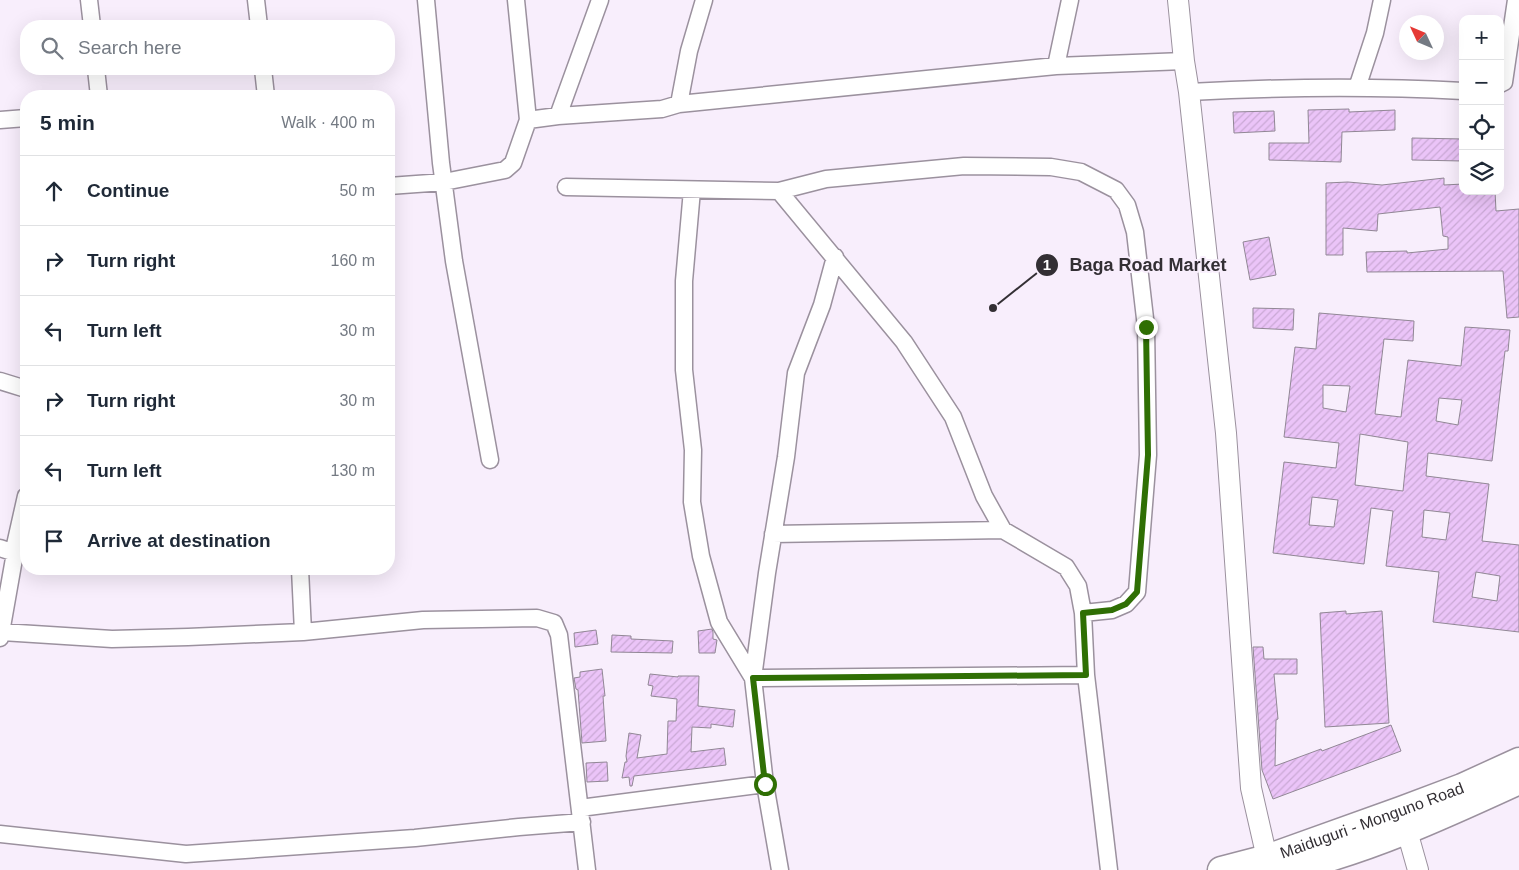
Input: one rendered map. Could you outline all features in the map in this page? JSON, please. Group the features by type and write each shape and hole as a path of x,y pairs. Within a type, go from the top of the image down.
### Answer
{"main road":[{"name":"Maiduguri - Monguno Road","path":"1221,870 1317,862 1404,821 1462,787 1519,761"},
{"name":"Maiduguri - Monguno Road","path":"1404,821 1519,781"}],"street":[{"path":"89,0 91,20"},
{"path":"256,0 258,20"},
{"path":"426,0 454,262 490,460"},
{"path":"395,186 444,182 505,170 513,163 528,120 516,0"},
{"path":"558,116 600,0"},
{"path":"679,104 689,51 704,0"},
{"path":"1056,66 1070,0"},
{"path":"1178,0 1226,433 1251,788 1276,864"},
{"path":"1357,88 1375,32 1382,0"},
{"path":"1504,82 1514,38 1516,0"},
{"path":"528,120 558,116 662,109 679,104 1056,66 1184,61"},
{"path":"97,75 98,90"},
{"path":"264,75 265,90"},
{"path":"1189,92 1261,88 1459,91"},
{"path":"0,120 20,118"},
{"path":"566,187 779,191 826,179 964,166 1051,167 1081,172 1116,190 1127,205 1135,232 1146,327 1148,455 1137,592 1126,604 1112,610 1083,613"},
{"path":"692,190 684,280 684,370 693,450 692,502 701,556 719,622 753,678"},
{"path":"779,191 904,342 953,417 984,496 1003,530 1066,567 1078,586 1083,613 1086,675 1109,870"},
{"path":"780,870 765,784 753,678 786,457 796,373 822,305 835,257"},
{"path":"0,381 20,387"},
{"path":"20,523 15,545 8,550 1,635 112,639 303,632 422,620 537,618 554,623 559,635 587,870"},
{"path":"773,534 1003,530"},
{"path":"300,575 303,632"},
{"path":"753,678 1086,675"},
{"path":"0,834 186,854 414,838 519,826 765,784"},
{"path":"1404,821 1418,870"}],"building":[{"path":"1349,109 1349,112 1395,110 1395,130 1342,132 1341,162 1269,160 1269,143 1309,143 1308,110"},
{"path":"1274,111 1275,131 1234,133 1233,112"},
{"path":"1412,138 1459,139 1459,161 1412,160"},
{"path":"1444,178 1444,185 1459,184 1459,195 1495,195 1496,211 1519,209 1519,317 1507,318 1503,271 1367,272 1366,252 1407,251 1407,253 1448,249 1448,237 1443,236 1440,207 1378,214 1377,231 1343,228 1343,255 1326,255 1326,183 1348,182 1382,185"},
{"path":"1269,237 1276,275 1250,280 1243,242"},
{"path":"1253,308 1294,309 1293,330 1253,328"},
{"path":"1319,313 1414,321 1413,341 1384,339 1375,414 1401,417 1408,360 1461,366 1465,327 1510,330 1508,351 1505,351 1492,461 1428,453 1426,476 1489,484 1482,541 1519,545 1519,632 1433,622 1439,572 1386,566 1393,511 1371,508 1364,564 1273,553 1284,462 1336,468 1339,443 1284,437 1295,347 1316,349","holes":["1323,385 1350,386 1346,412 1323,408","1439,398 1462,400 1458,425 1436,421","1360,434 1408,442 1403,491 1355,485","1312,497 1338,500 1334,527 1309,525","1424,510 1450,513 1446,540 1422,537","1476,572 1500,576 1497,601 1472,597"]},
{"path":"1346,611 1346,614 1382,611 1389,723 1325,727 1320,613"},
{"path":"712,629 713,639 717,640 715,653 699,653 698,631"},
{"path":"596,630 598,644 575,647 574,633"},
{"path":"612,635 631,636 631,639 673,641 672,653 611,652"},
{"path":"1253,647 1263,647 1264,659 1297,659 1297,674 1274,674 1278,719 1276,720 1275,766 1321,749 1322,751 1391,725 1401,751 1273,799 1262,770"},
{"path":"602,669 606,741 582,743 578,690 576,689 574,678 580,677 580,672"},
{"path":"650,674 678,677 699,676 698,706 735,710 733,727 711,724 711,728 692,727 691,752 724,748 726,765 634,776 632,786 630,786 629,777 622,778 625,762 627,762 629,733 641,735 637,758 667,754 668,721 676,721 677,699 651,696 653,686 648,685"},
{"path":"607,762 608,781 587,782 586,763"}],"place":[{"name":"Baga Road Market","path":"993,308"}],"route":[{"path":"765,784 753,678 1086,675 1083,613 1112,610 1126,604 1137,592 1148,455 1146,327"}]}
